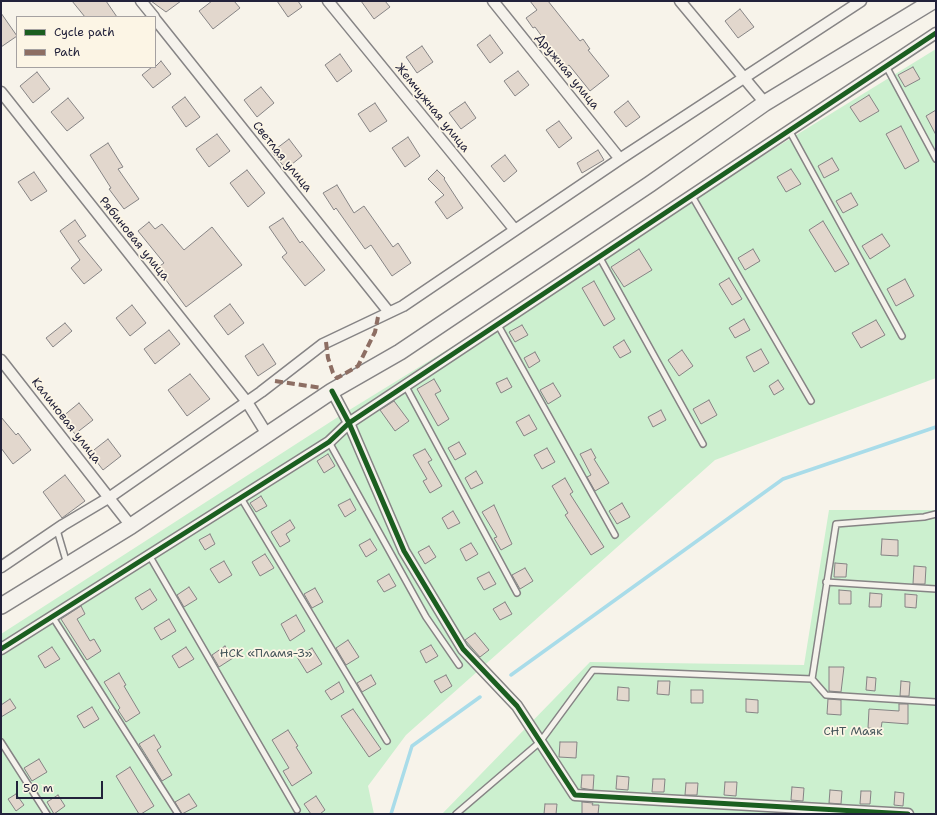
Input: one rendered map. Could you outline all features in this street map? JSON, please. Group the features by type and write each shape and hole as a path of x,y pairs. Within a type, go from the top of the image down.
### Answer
{"street":[{"name":"Светлая улица","path":"141,1 152,16"},
{"name":"Жемчужная улица","path":"328,1 514,230"},
{"name":"Дружная улица","path":"493,1 620,160"},
{"path":"680,1 743,79 765,103"},
{"path":"1,567 57,530 110,498 248,402 323,344 403,306 514,230 861,1"},
{"path":"1,606 131,526 268,436 332,391 400,352 650,184 765,103 933,1"},
{"name":"Светлая улица","path":"156,21 388,312"},
{"path":"1,649 329,442 349,423 405,385 600,258 936,33"},
{"name":"Рябиновая улица","path":"1,92 248,402 268,436"},
{"name":"Калиновая улица","path":"1,360 131,526"},
{"path":"332,391 349,423 404,551 463,649 517,706 575,794 908,814"}],"lane":[{"path":"886,66 936,159"},
{"path":"789,130 902,336"},
{"path":"692,196 811,400"},
{"path":"600,258 703,444"},
{"path":"498,325 615,535"},
{"path":"405,385 517,593"},
{"path":"329,442 426,617 459,666"},
{"path":"241,498 387,741"},
{"path":"812,679 836,524 924,517 936,514"},
{"path":"57,530 68,565"},
{"path":"149,555 297,810"},
{"path":"826,582 936,588"},
{"path":"52,616 178,814"},
{"path":"456,814 540,742 593,670 812,679 826,695 936,702"},
{"path":"1,742 47,814"}],"green space":[{"name":"НСК «Пламя-3»","path":"936,49 936,378 715,460 406,735 368,786 374,814 1,814 1,634 338,417"},
{"name":"СНТ Маяк","path":"829,510 936,510 936,814 442,814 590,662 804,665"}],"building":[{"path":"72,1 106,1 116,16 84,16"},
{"path":"151,1 181,1 166,12"},
{"path":"212,1 234,1 240,8 213,29 199,11"},
{"path":"277,1 298,1 302,7 288,17"},
{"path":"361,1 385,1 390,7 374,19"},
{"path":"530,1 548,1 580,41 583,39 590,49 588,50 609,76 590,91 569,65 565,68 535,27 533,28 526,18 537,10"},
{"path":"740,9 754,27 738,38 725,21"},
{"path":"1,13 16,37 1,47"},
{"path":"490,35 503,53 490,63 477,45"},
{"path":"422,46 433,62 417,73 406,57"},
{"path":"340,54 352,71 337,82 325,65"},
{"path":"161,61 171,74 153,88 142,75 151,68 156,68"},
{"path":"913,67 920,79 905,87 898,75"},
{"path":"518,71 529,85 515,96 504,81"},
{"path":"37,72 50,89 33,103 20,86"},
{"path":"261,87 274,103 257,117 244,100"},
{"path":"869,95 879,111 860,122 850,107"},
{"path":"185,97 200,117 186,127 172,107"},
{"path":"68,98 84,118 67,131 51,112"},
{"path":"628,101 640,117 626,127 614,112"},
{"path":"465,102 476,118 461,129 449,113"},
{"path":"375,103 387,121 370,132 358,114"},
{"path":"936,110 936,135 926,116"},
{"path":"559,121 572,138 559,148 546,130"},
{"path":"901,126 919,161 905,169 886,134"},
{"path":"217,134 230,151 209,167 196,149"},
{"path":"408,137 420,156 405,167 392,148"},
{"path":"289,139 302,156 286,169 272,152"},
{"path":"108,143 123,167 118,169 139,199 124,209 109,189 111,188 90,155"},
{"path":"598,150 604,160 582,173 577,163"},
{"path":"505,155 517,171 504,182 491,166"},
{"path":"832,158 839,170 824,178 818,166"},
{"path":"791,169 801,184 786,192 777,177"},
{"path":"247,170 265,193 248,207 230,183"},
{"path":"437,170 445,178 444,179 463,208 447,219 435,202 444,195 428,179"},
{"path":"34,172 47,191 31,201 18,182"},
{"path":"337,185 354,213 364,206 393,247 398,243 411,263 392,276 371,245 365,249 336,208 334,210 323,193"},
{"path":"851,193 858,205 843,213 836,201"},
{"path":"283,218 300,243 302,241 325,270 305,286 282,257 287,253 269,227"},
{"path":"75,220 86,236 78,241 102,270 84,284 71,268 80,260 60,231"},
{"path":"823,221 849,264 835,272 809,230"},
{"path":"149,222 155,229 162,224 184,250 212,227 242,265 186,307 157,268 164,263 138,231"},
{"path":"882,234 890,246 870,259 862,246"},
{"path":"639,249 652,270 624,287 611,267"},
{"path":"753,249 760,261 745,270 738,258"},
{"path":"729,278 742,299 732,305 719,284"},
{"path":"905,279 914,296 896,306 887,289"},
{"path":"594,281 615,319 604,326 582,288"},
{"path":"230,304 244,323 228,335 214,316"},
{"path":"132,305 146,323 130,336 116,318"},
{"path":"744,319 750,330 735,338 729,328"},
{"path":"876,320 885,335 861,348 852,333"},
{"path":"65,323 72,331 53,347 46,338"},
{"path":"522,325 528,335 515,342 509,332"},
{"path":"169,330 180,344 155,364 144,349"},
{"path":"624,340 631,352 620,358 613,347"},
{"path":"263,344 276,364 258,376 245,356"},
{"path":"761,349 769,363 754,372 746,357"},
{"path":"682,350 693,366 679,376 668,360"},
{"path":"535,352 540,361 529,368 524,358"},
{"path":"190,374 210,399 187,416 168,390"},
{"path":"507,378 512,387 501,393 496,383"},
{"path":"434,379 441,391 435,394 449,419 438,426 417,389"},
{"path":"778,380 784,389 774,395 769,386"},
{"path":"553,383 561,396 548,404 540,390"},
{"path":"709,400 717,415 701,424 693,409"},
{"path":"394,401 409,421 395,431 380,410"},
{"path":"79,403 93,420 75,434 62,417"},
{"path":"661,410 666,420 653,427 648,417"},
{"path":"529,415 537,429 524,436 516,422"},
{"path":"1,417 16,435 18,433 31,450 13,464 1,448"},
{"path":"108,439 121,456 103,470 90,453"},
{"path":"459,442 466,454 455,460 448,448"},
{"path":"547,448 555,462 542,469 534,455"},
{"path":"425,449 432,460 428,462 442,486 430,493 423,481 427,479 413,455"},
{"path":"591,449 596,458 594,459 609,483 595,491 587,477 591,475 580,454"},
{"path":"328,454 335,466 324,473 317,461"},
{"path":"476,471 483,483 471,489 465,478"},
{"path":"65,475 85,501 62,518 43,492"},
{"path":"565,478 573,492 570,494 604,547 591,555 565,515 568,513 552,486"},
{"path":"261,496 267,506 256,512 250,503"},
{"path":"350,499 356,510 345,517 338,505"},
{"path":"622,503 630,517 617,524 609,511"},
{"path":"494,505 512,544 501,550 494,538 497,537 482,512"},
{"path":"453,511 460,523 448,529 442,518"},
{"path":"290,520 295,528 286,534 290,541 280,547 271,532"},
{"path":"210,534 215,544 205,550 199,540"},
{"path":"370,539 377,550 366,557 359,545"},
{"path":"882,539 898,540 898,556 881,555"},
{"path":"471,543 478,554 466,561 460,549"},
{"path":"429,546 436,557 425,564 418,552"},
{"path":"265,554 274,568 260,576 252,562"},
{"path":"224,561 232,575 219,583 210,569"},
{"path":"835,563 847,564 846,577 834,577"},
{"path":"914,566 926,567 925,584 913,584"},
{"path":"525,568 533,581 520,589 512,575"},
{"path":"489,572 496,584 484,590 477,578"},
{"path":"389,574 396,586 384,592 377,581"},
{"path":"189,587 197,599 184,607 177,595"},
{"path":"315,588 323,602 312,608 304,594"},
{"path":"150,589 157,600 142,610 135,598"},
{"path":"839,590 851,591 851,604 839,604"},
{"path":"870,593 882,594 881,607 869,607"},
{"path":"905,594 917,595 916,608 905,607"},
{"path":"505,602 512,614 500,620 493,609"},
{"path":"81,606 85,614 77,619 90,641 94,639 101,651 87,660 61,619"},
{"path":"296,615 305,631 290,641 281,624"},
{"path":"169,619 176,631 161,640 154,628"},
{"path":"475,633 489,650 480,657 465,640"},
{"path":"348,640 359,657 346,665 336,648"},
{"path":"431,645 438,656 426,663 420,651"},
{"path":"225,646 233,658 219,667 212,655"},
{"path":"52,647 60,659 45,668 38,656"},
{"path":"186,647 194,659 179,668 172,656"},
{"path":"312,648 322,664 307,673 297,657"},
{"path":"829,667 844,667 841,692 829,691"},
{"path":"119,673 126,685 124,686 140,713 126,722 118,710 120,708 104,682"},
{"path":"371,675 376,684 362,692 357,683"},
{"path":"446,675 452,686 441,693 434,681"},
{"path":"867,677 876,678 875,691 866,690"},
{"path":"658,681 670,681 669,695 657,694"},
{"path":"901,681 910,682 909,696 900,696"},
{"path":"339,682 344,692 331,700 325,691"},
{"path":"618,687 629,688 629,701 617,700"},
{"path":"691,690 703,690 703,703 691,703"},
{"path":"10,699 16,708 1,717 1,705"},
{"path":"746,699 758,700 758,713 746,712"},
{"path":"828,699 841,700 841,715 827,714"},
{"path":"899,704 908,704 908,724 882,722 881,729 868,728 869,709 899,711"},
{"path":"92,707 99,719 84,728 77,716"},
{"path":"353,709 381,749 369,757 341,716"},
{"path":"288,730 298,746 296,747 312,773 292,786 283,771 289,768 272,740"},
{"path":"154,735 161,747 157,750 172,775 162,781 139,744"},
{"path":"560,742 577,742 576,758 559,757"},
{"path":"39,759 47,772 32,781 24,768"},
{"path":"130,767 154,806 141,814 139,814 116,776"},
{"path":"582,775 594,775 593,790 581,788"},
{"path":"617,776 629,777 628,790 616,789"},
{"path":"653,779 665,779 664,792 652,792"},
{"path":"725,782 737,782 736,796 724,795"},
{"path":"686,783 698,783 697,795 685,795"},
{"path":"792,787 804,788 803,801 791,800"},
{"path":"830,790 842,791 841,804 829,803"},
{"path":"861,791 871,791 870,804 860,804"},
{"path":"895,792 904,793 903,806 894,805"},
{"path":"16,794 24,805 16,811 8,799"},
{"path":"189,794 197,806 182,814 175,802"},
{"path":"58,795 65,806 54,814 47,802"},
{"path":"316,796 325,810 320,814 311,814 304,804"},
{"path":"582,802 593,803 592,805 599,805 598,814 582,814"},
{"path":"545,804 557,804 556,814 544,814"}],"waterway":[{"path":"511,675 783,479 936,427"},
{"path":"391,814 412,746 480,697"}],"marked path":[{"path":"326,342 328,358 333,373 337,378 358,366 375,332 378,317"},
{"path":"275,381 322,388"}],"cycle path":[{"path":"1,649 329,442 349,423 936,33"},
{"path":"332,391 349,423 404,551 463,649 517,706 575,795 908,814"}]}
